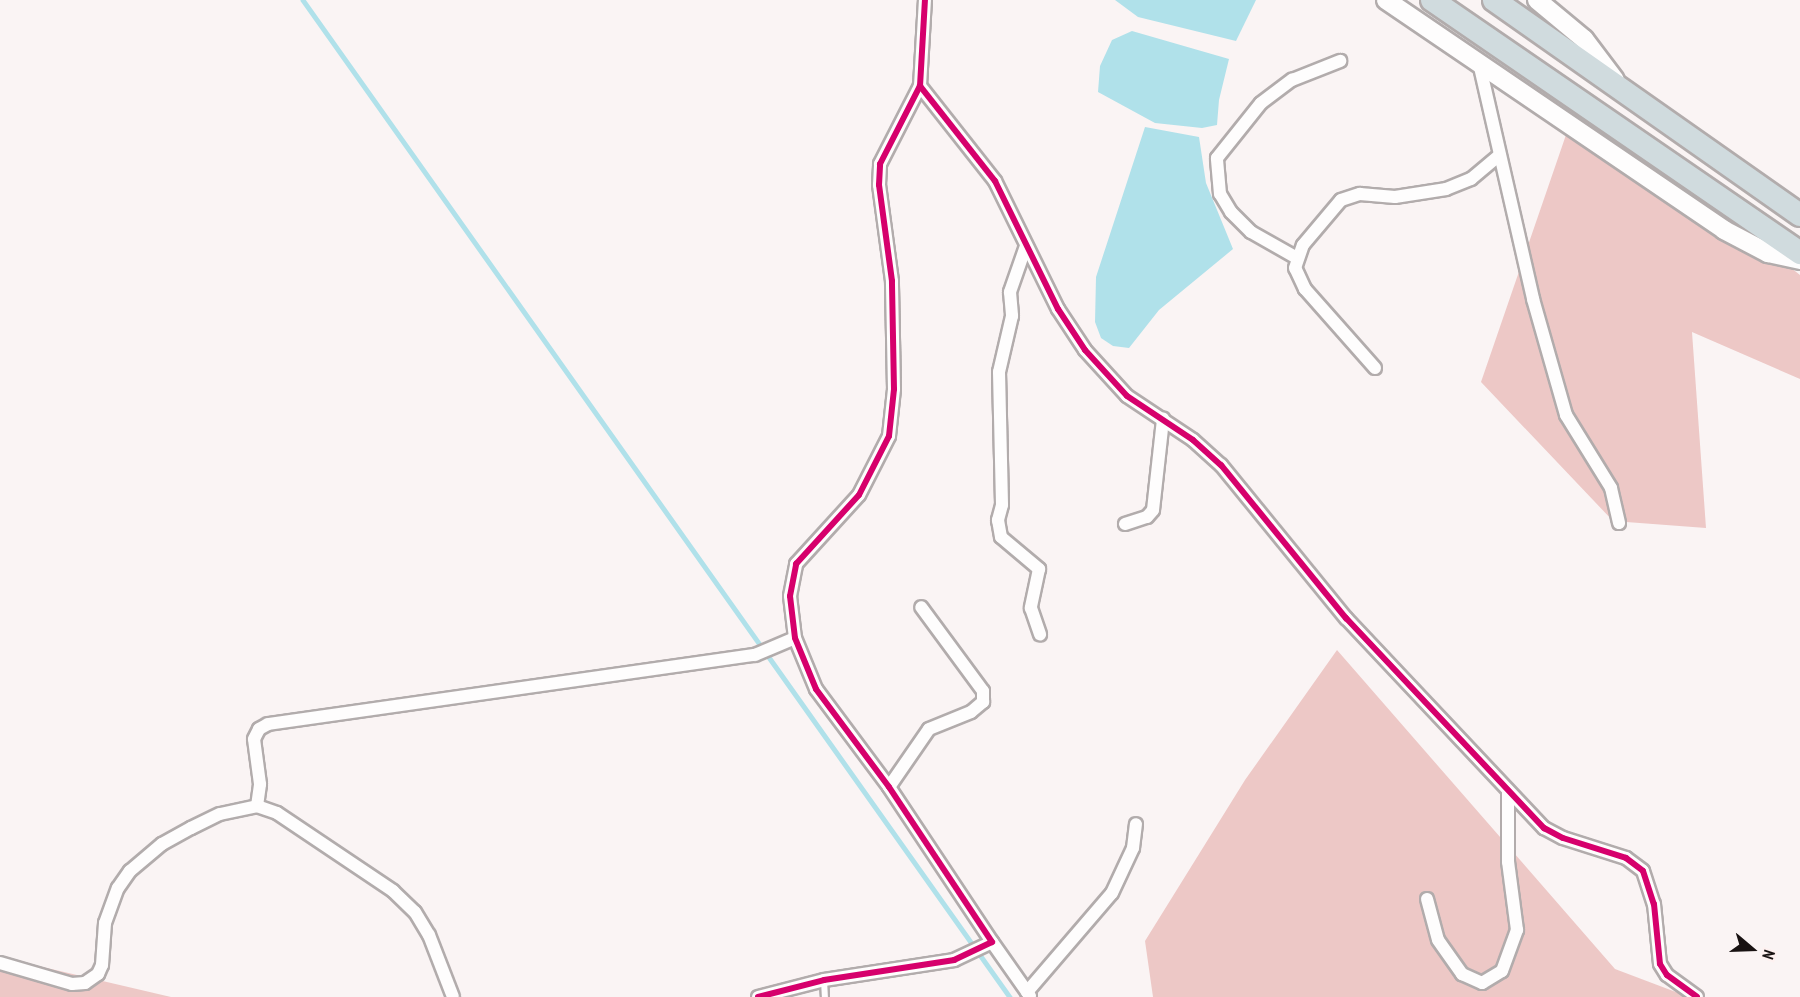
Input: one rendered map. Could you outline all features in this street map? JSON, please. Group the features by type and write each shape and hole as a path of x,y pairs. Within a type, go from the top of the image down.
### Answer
{"highway":[{"path":"1432,0 1800,253"},
{"path":"1494,0 1617,83 1800,214"}],"street":[{"path":"925,0 921,86 880,164 879,185 892,281 894,389 889,436 859,495 796,564 790,596 795,638 816,689 889,788 988,945 1029,994 1112,893 1133,848 1136,824"},
{"path":"1386,0 1480,67 1750,247 1800,260"},
{"path":"1537,0 1567,22 1617,83"},
{"path":"1297,258 1251,232 1231,212 1220,195 1218,158 1261,103 1292,80 1340,61"},
{"path":"1480,67 1498,156 1566,415 1611,488 1619,523"},
{"path":"921,86 995,181 1058,309 1085,350 1127,396 1163,419 1221,465 1346,618 1544,828 1563,838 1626,858 1643,871 1654,904 1660,964 1667,975 1697,997"},
{"path":"1375,368 1305,289 1295,268 1297,258 1341,200 1360,194 1395,197 1446,189 1471,180 1498,156"},
{"path":"1026,246 1012,282 1012,316 999,372 1002,505 998,520 1001,537 1039,569 1031,608 1040,634"},
{"path":"1125,524 1148,517 1153,510 1163,419"},
{"path":"889,788 929,729 971,712 983,702 983,692 921,607"},
{"path":"256,806 260,784 254,739 259,729 268,724 755,656 795,638"},
{"path":"1427,899 1438,940 1462,974 1482,983 1502,971 1516,930 1508,862 1508,791"},
{"path":"0,963 72,984 85,983 98,974 102,965 105,923 118,888 130,871 162,844 191,828 220,814 256,806 277,813 393,891 415,912 429,935 453,997"},
{"path":"758,997 824,980 965,957 988,945"}],"lane":[{"path":"824,980 825,997"}],"shaded area":[{"path":"1578,100 1800,275 1800,379 1692,332 1706,528 1613,521 1481,382"},
{"path":"1337,650 1615,969 1689,997 1153,997 1145,941 1245,780"},
{"path":"0,957 171,997 0,997"}],"water":[{"path":"1115,0 1256,0 1236,41 1138,17"},
{"path":"1132,31 1229,59 1219,100 1217,125 1202,128 1155,123 1098,92 1100,66 1112,40"},
{"path":"1145,127 1199,137 1206,183 1233,249 1159,310 1129,348 1113,346 1101,338 1095,322 1096,277"}],"waterway":[{"path":"303,0 1010,997"}],"cycle path":[{"path":"758,997 824,980 954,960 992,942 889,787 816,689 795,638 790,596 796,564 859,495 889,436 894,389 892,281 879,185 880,164 920,86 925,0"},
{"path":"920,86 995,181 1058,309 1085,350 1127,396 1193,440 1221,465 1346,618 1544,828 1563,838 1626,858 1643,871 1654,904 1660,964 1667,975 1697,997"}]}
